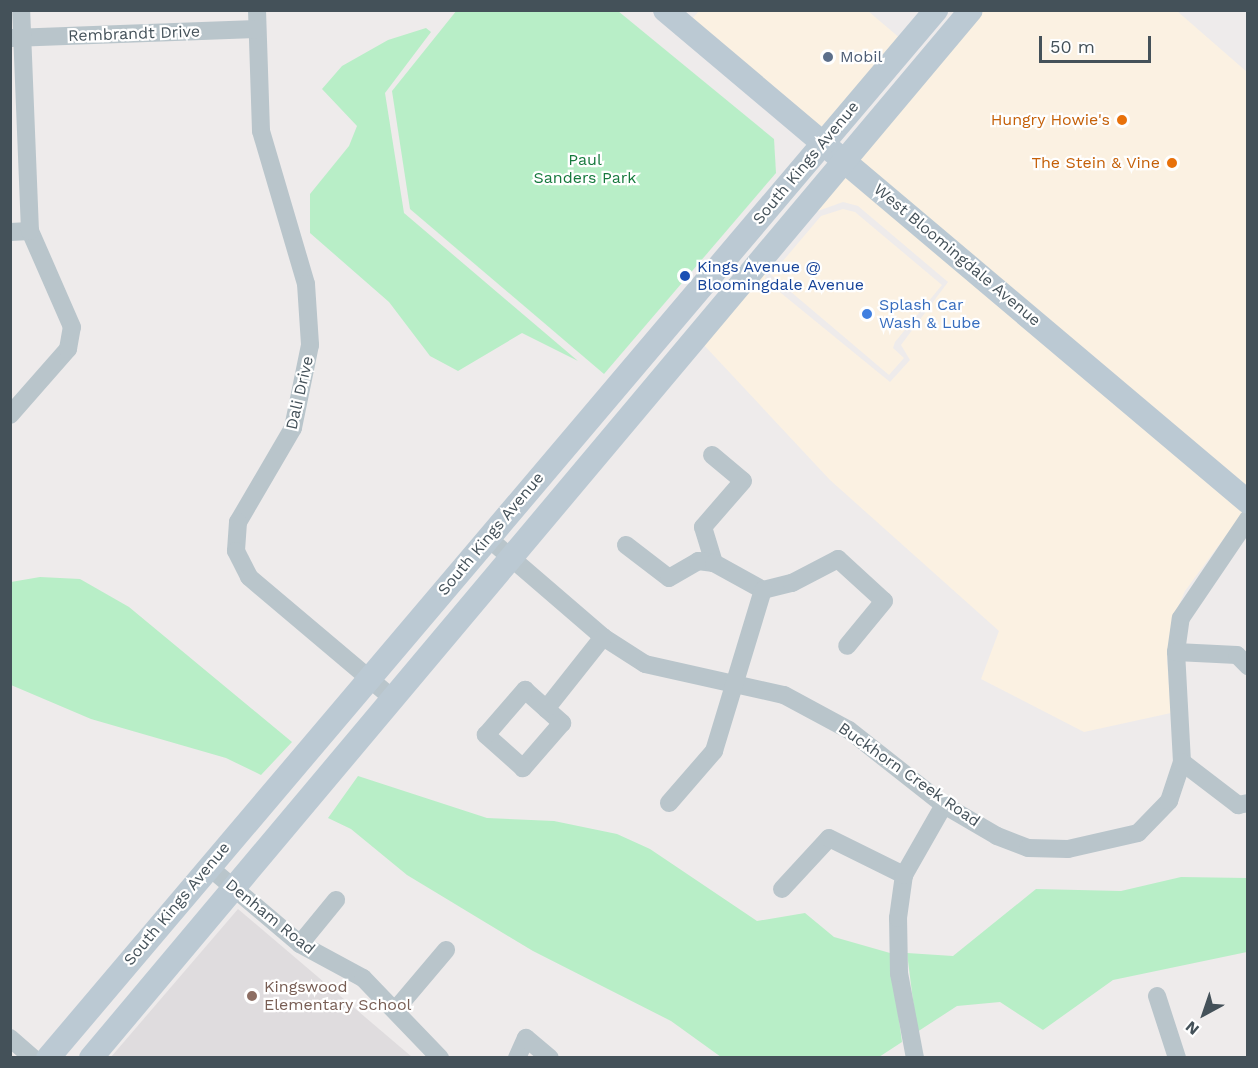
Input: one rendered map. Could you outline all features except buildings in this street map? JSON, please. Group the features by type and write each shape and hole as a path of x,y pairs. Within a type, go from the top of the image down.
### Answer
{"main road":[{"name":"West Bloomingdale Avenue","path":"665,10 1248,502"},
{"name":"South Kings Avenue","path":"48,1058 936,10"},
{"name":"South Kings Avenue","path":"91,1058 232,887 846,162 971,10"}],"street":[{"path":"10,415 68,349 72,327 30,231 16,38 21,10"},
{"name":"Rembrandt Drive","path":"16,38 257,20"},
{"name":"Dali Drive","path":"257,20 261,131 302,265 310,345 293,428 238,522 236,550 249,577 392,698"},
{"path":"10,232 30,231"},
{"path":"712,455 743,481 703,527 714,563"},
{"name":"Buckhorn Creek Road","path":"488,538 603,637 645,664 737,682 784,695 849,730 944,805 1028,848 1068,849 1138,832 1169,801 1182,762 1176,652 1192,595 1248,519"},
{"path":"626,545 669,578 698,561 714,563 763,590 792,583 838,559 884,601 847,646"},
{"path":"669,803 714,752 763,590"},
{"path":"546,709 603,637"},
{"path":"1176,652 1236,655 1248,666"},
{"path":"1182,762 1238,805 1248,803"},
{"path":"915,1058 899,973 904,875 944,805"},
{"path":"782,889 829,838 904,875"},
{"name":"Denham Road","path":"209,867 300,944 363,978 397,1008 440,1058"},
{"path":"300,944 336,900"},
{"path":"397,1008 446,950"},
{"path":"1157,996 1177,1058"},
{"path":"10,1038 33,1058"},
{"path":"517,1058 526,1038 550,1058"}],"shaded area":[{"path":"699,11 868,11 901,39 823,131 691,20"},
{"path":"982,11 1177,11 1247,72 1247,490 858,160"},
{"path":"847,173 1244,511 1185,591 1174,616 1167,659 1171,713 1084,732 981,679 999,631 830,480 702,343","holes":["843,202 858,206 948,282 901,345 910,360 890,382 765,280 766,271 815,212"]},
{"name":"Splash Car Wash & Lube","path":"843,209 855,212 942,285 895,342 893,348 904,358 889,375 771,275 821,216"},
{"name":"Kingswood Elementary School","path":"238,909 412,1057 111,1057"}],"green space":[{"name":"Paul Sanders Park","path":"457,10 618,11 774,139 776,173 604,374 410,209 392,91"},
{"path":"426,28 431,32 385,93 404,213 578,361 522,333 458,371 430,356 389,302 310,233 310,194 349,146 357,126 322,89 342,66 388,40"},
{"path":"40,577 80,579 129,607 292,742 261,775 226,758 91,719 11,685 11,582"},
{"path":"358,776 487,818 554,821 617,834 650,849 757,921 805,913 834,937 890,953 902,1042 879,1057 721,1057 671,1021 533,951 407,875 351,829 328,818"},
{"path":"1181,877 1247,878 1247,952 1113,980 1043,1030 1000,1002 957,1006 917,1032 907,953 953,956 1036,889 1121,891"}],"place":[{"name":"Mobil","path":"828,57"},
{"name":"Hungry Howie's","path":"1122,120"},
{"name":"The Stein & Vine","path":"1172,163"},
{"name":"Kings Avenue @ Bloomingdale Avenue","path":"685,276"},
{"name":"Splash Car Wash & Lube","path":"867,314"},
{"name":"Kingswood Elementary School","path":"252,996"}]}
